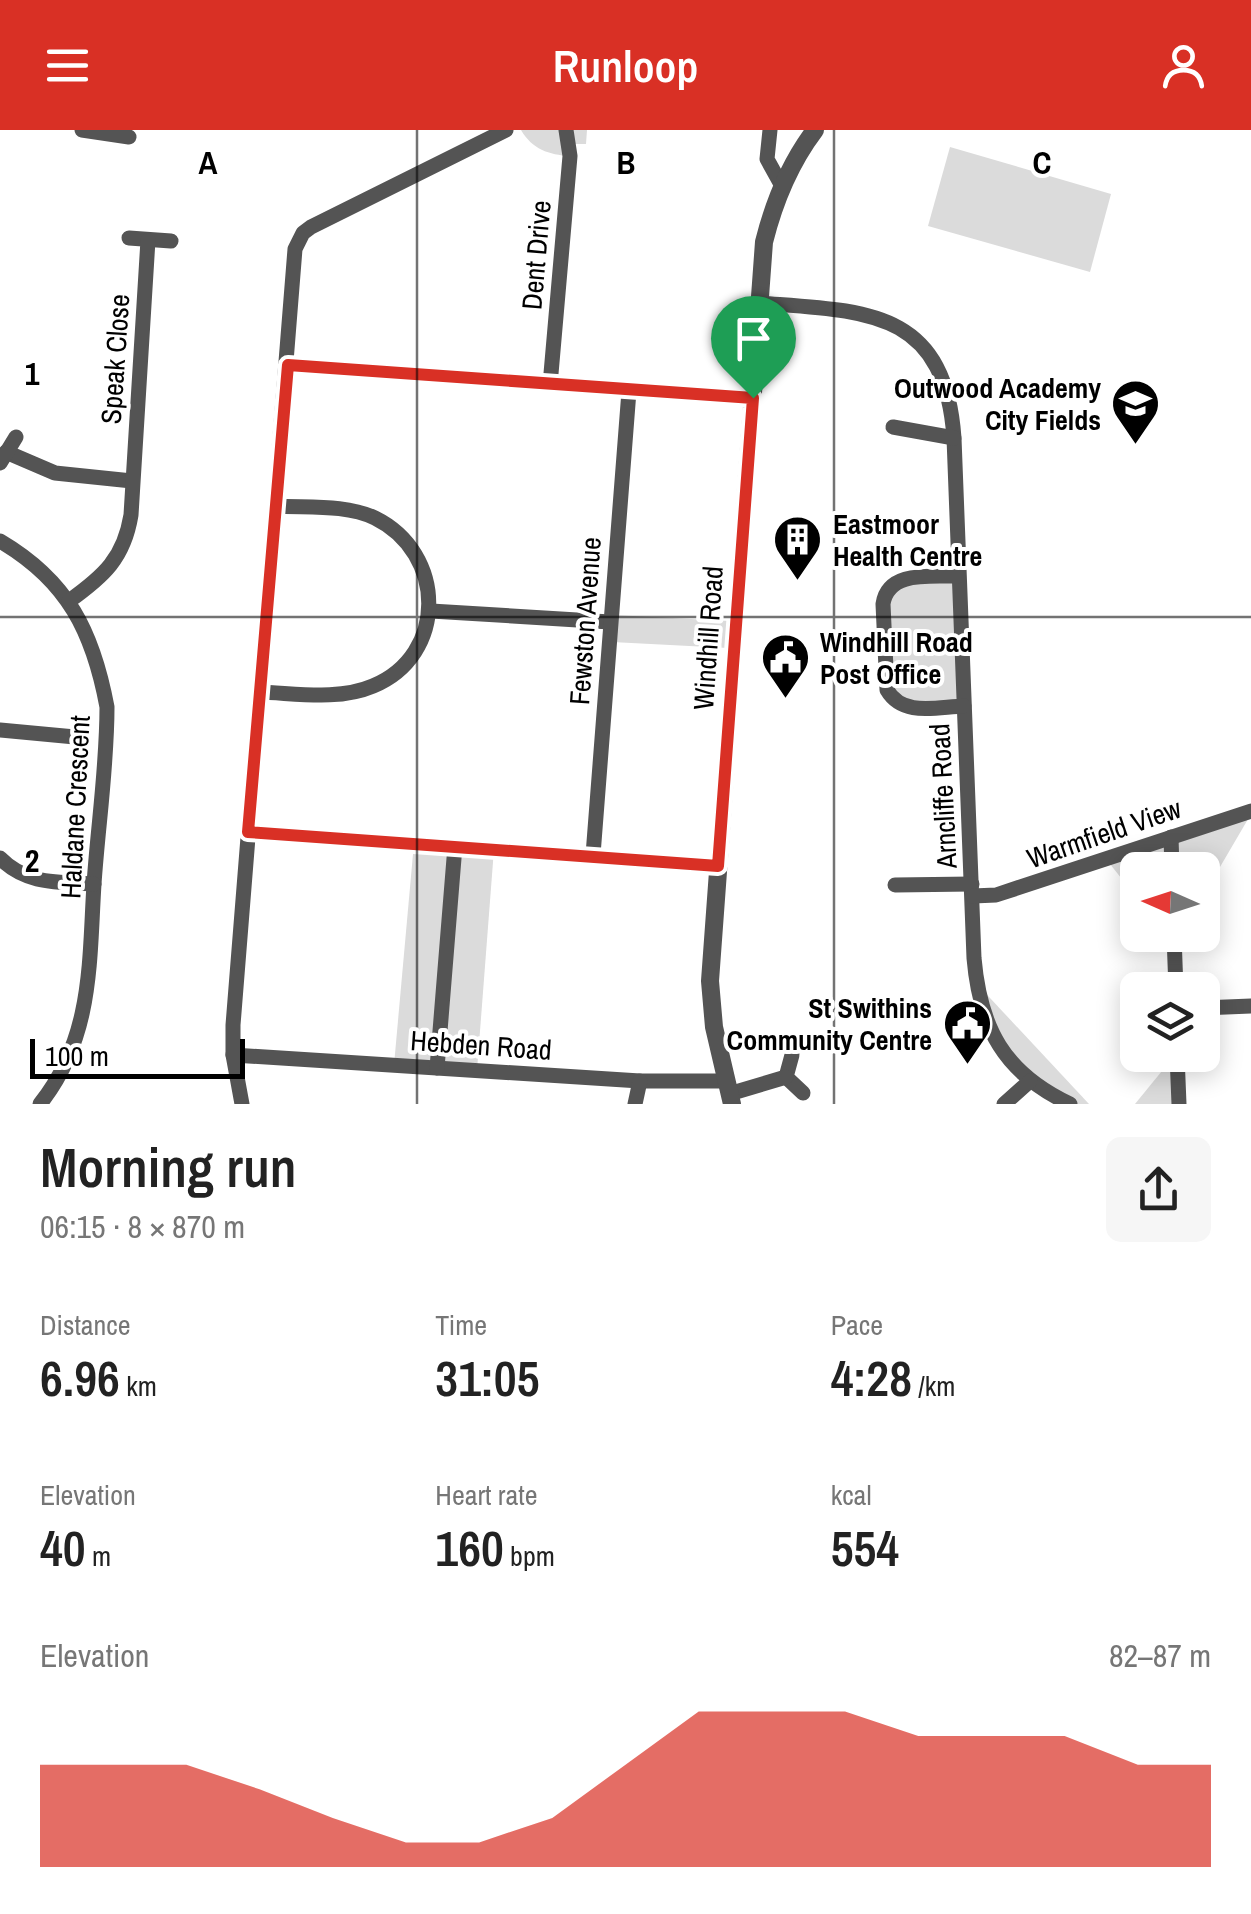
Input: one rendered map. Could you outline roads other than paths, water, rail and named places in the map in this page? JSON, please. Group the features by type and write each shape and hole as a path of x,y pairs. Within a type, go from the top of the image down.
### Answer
{"street":[{"path":"82,130 129,137"},
{"path":"242,1104 232,1055 295,249 303,233 506,130"},
{"name":"Dent Drive","path":"550,385 570,156 566,130"},
{"path":"770,130 767,159 783,188"},
{"name":"Windhill Road","path":"729,1093 714,1027 710,981 764,242 770,216 798,152 814,130"},
{"path":"129,238 171,242"},
{"name":"Speak Close","path":"69,601 111,566 126,542 148,240"},
{"name":"Arncliffe Road","path":"760,303 856,310 873,315 908,334 935,362 945,384 952,407 954,438 974,958 981,1010 996,1040 1030,1081 1070,1104"},
{"path":"288,365 753,398"},
{"name":"Fewston Avenue","path":"592,855 629,391"},
{"path":"893,427 954,438"},
{"path":"16,437 3,458 55,473 132,481"},
{"path":"259,692 354,693 374,686 408,662 422,642 431,611 428,581 421,562 402,536 374,517 340,509 276,506"},
{"name":"Haldane Crescent","path":"0,542 28,558 69,601 100,666 107,707 92,966 84,1015 48,1101"},
{"name":"Arncliffe Road","path":"958,576 906,578 884,594 883,604 890,696 897,704 909,708 964,706"},
{"path":"431,611 610,622"},
{"path":"0,730 75,737"},
{"name":"Warmfield View","path":"972,890 996,896 1251,811"},
{"path":"248,832 718,866"},
{"path":"1171,837 1171,852"},
{"path":"436,1068 455,846"},
{"path":"0,858 12,870 34,880 94,884"},
{"name":"Arncliffe Road","path":"895,885 972,890"},
{"path":"1220,1007 1251,1006"},
{"name":"Hebden Road","path":"232,1055 640,1081 729,1093"},
{"path":"786,1077 792,1055"},
{"path":"1178,1072 1179,1104"},
{"path":"729,1093 786,1077"},
{"path":"786,1077 803,1093"},
{"path":"636,1104 640,1081"},
{"path":"1004,1104 1030,1081"}],"place":[{"name":"Outwood Academy City Fields","path":"1136,446"},
{"name":"Eastmoor Health Centre","path":"798,582"},
{"name":"Windhill Road Post Office","path":"785,700"},
{"name":"St Swithins Community Centre","path":"967,1066"}]}
